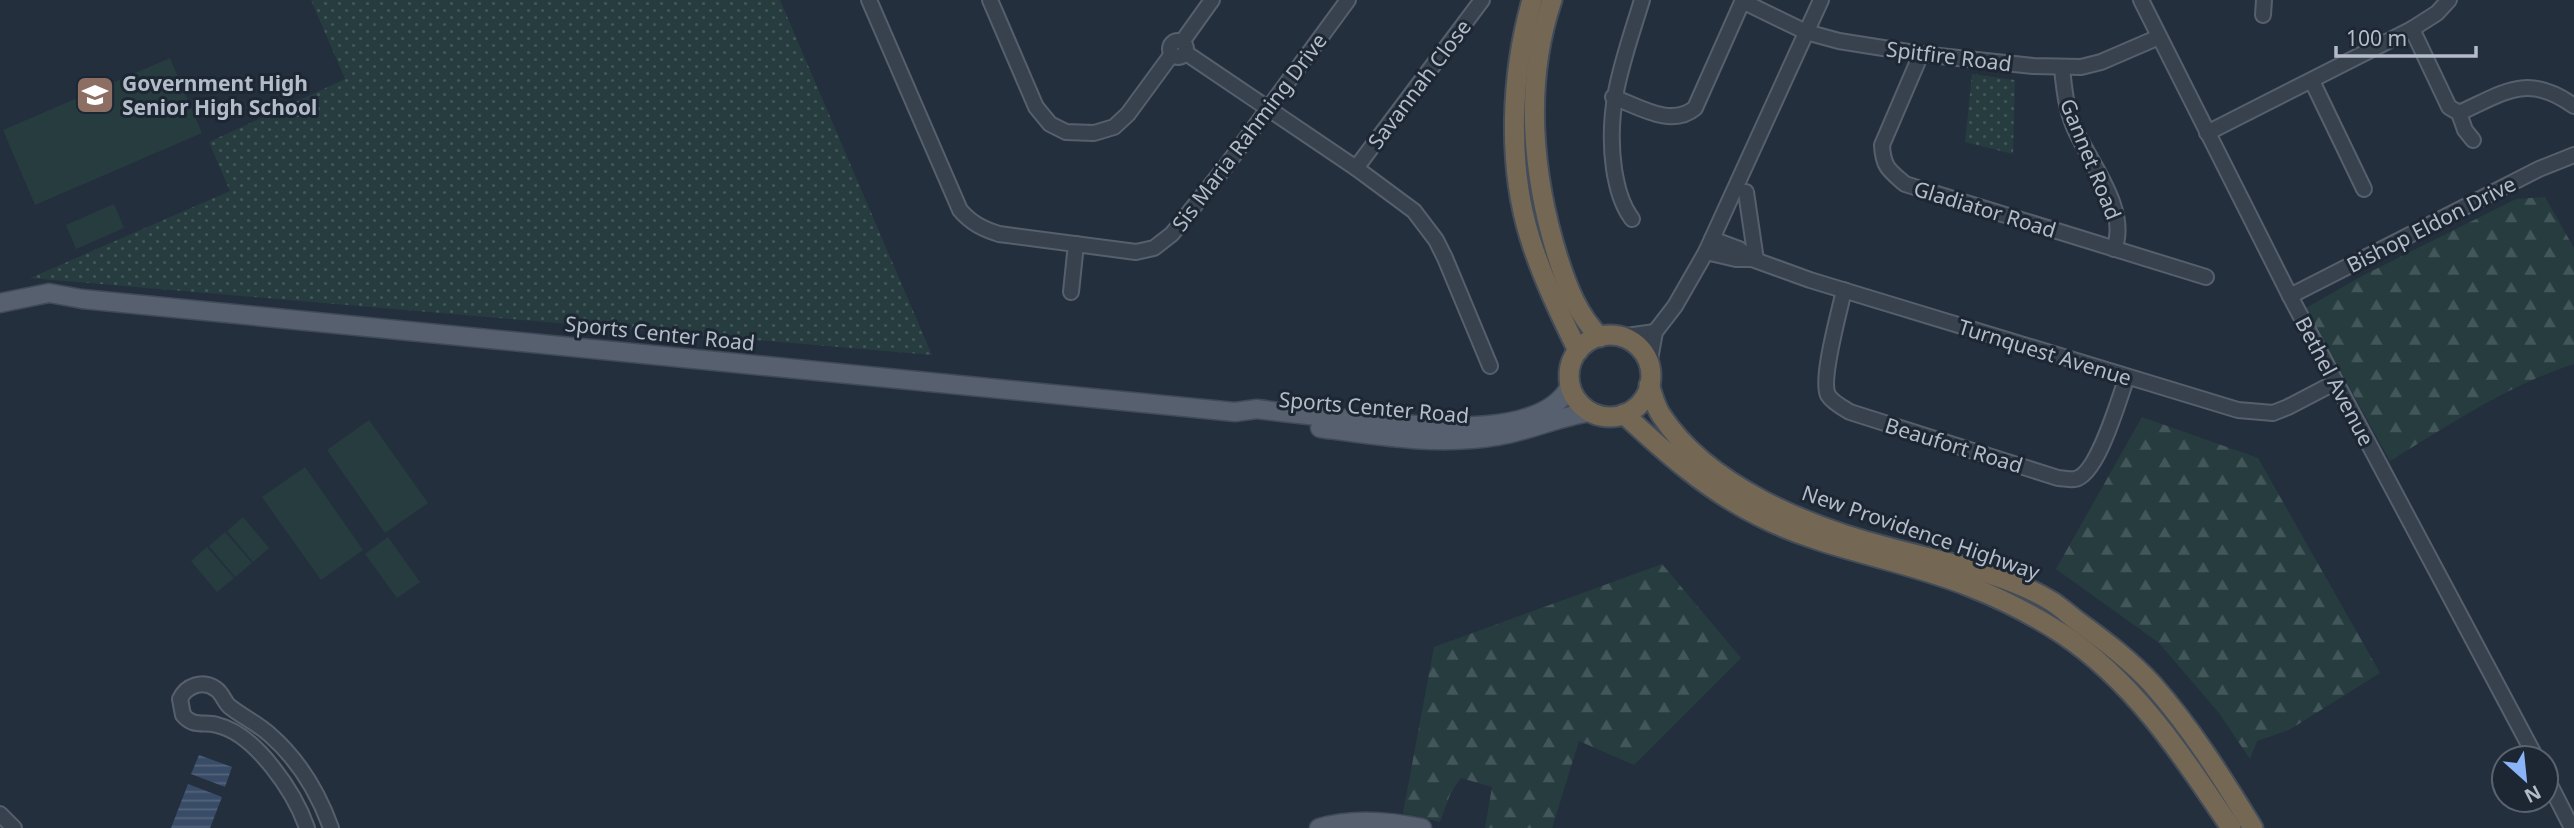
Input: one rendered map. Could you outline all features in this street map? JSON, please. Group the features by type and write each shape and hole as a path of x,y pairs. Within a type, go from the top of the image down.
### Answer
{"highway":[{"path":"1532,0 1521,46 1514,106 1518,183 1526,224 1538,263 1578,351"},
{"path":"1552,0 1538,58 1535,100 1538,173 1551,235 1564,277 1586,322 1609,337 1638,347 1649,375 1639,404 1624,414 1606,416 1591,412 1578,401 1570,386 1570,369 1578,351 1588,342 1609,337"},
{"name":"New Providence Highway","path":"1649,375 1660,413 1689,449 1752,495 1826,527 1887,547 1984,573 2050,601 2106,642 2152,684 2189,732 2253,828"},
{"name":"New Providence Highway","path":"1624,414 1684,469 1707,486 1761,517 1809,537 1969,586 2035,617 2063,635 2106,667 2137,698 2192,770 2231,828"}],"main road":[{"name":"Sports Center Road","path":"0,303 48,293 82,299 1235,412 1257,410 1464,428 1508,422 1536,414 1559,400 1570,386"},
{"name":"Sports Center Road","path":"0,312 82,299"},
{"name":"Sports Center Road","path":"1235,412 1254,420 1435,439 1500,436 1591,412"},
{"path":"1319,828 1358,821 1393,822 1422,828"}],"street":[{"name":"Sis Maria Rahming Drive","path":"869,0 960,210 967,218 986,230 999,234 1136,252 1154,248 1164,242 1226,166 1348,0"},
{"path":"990,0 1036,107 1050,124 1066,132 1094,133 1114,127 1128,114 1180,50 1212,0"},
{"name":"Savannah Close","path":"1356,168 1482,0"},
{"path":"1632,219 1621,198 1615,175 1611,134 1613,97 1642,0"},
{"path":"1613,97 1659,115 1675,117 1689,113 1695,108 1742,0"},
{"name":"Spitfire Road","path":"1742,0 1806,32 1839,41 1921,54 2062,68 2101,62 2159,37"},
{"path":"1649,375 1655,332 1675,306 1709,246 1821,0"},
{"name":"Bethel Avenue","path":"2141,0 2290,296 2529,744"},
{"path":"2207,133 2412,29 2437,13 2449,0"},
{"path":"2412,29 2449,107 2459,113 2465,130 2473,140"},
{"path":"1180,50 1356,168 1414,211 1436,240 1490,366"},
{"name":"Gladiator Road","path":"1921,54 1882,145 1883,161 1889,171 1905,184 2206,277"},
{"name":"Gannet Road","path":"2062,68 2065,99 2071,118 2118,217 2119,229 2114,249"},
{"path":"2312,81 2364,189"},
{"path":"2459,113 2518,88 2536,89 2564,99 2574,106"},
{"name":"Bishop Eldon Drive","path":"2290,296 2539,169 2574,155"},
{"path":"1746,192 1754,260"},
{"path":"1071,292 1076,244"},
{"name":"Turnquest Avenue","path":"1709,246 1739,249 1754,260 1843,290 2238,410 2273,413 2336,382"},
{"name":"Beaufort Road","path":"1843,290 1826,378 1828,395 1838,405 1850,412 2058,478 2076,479 2086,472 2098,456 2127,377"},
{"path":"1609,337 1655,332"},
{"path":"307,828 286,785 253,747 222,726 195,724 183,715 180,699 187,689 196,684 211,686 232,708 255,722 277,741 309,781 331,828"},
{"path":"2560,804 2572,828"},
{"path":"0,814 14,828"}],"green space":[{"path":"311,0 780,0 932,355 30,278 230,191 209,142 345,79"},
{"path":"170,58 202,133 35,205 3,130"},
{"path":"1972,74 2015,80 2013,154 1965,142"},
{"path":"2545,197 2574,248 2574,364 2502,394 2390,461 2306,308 2362,276 2516,199"},
{"path":"114,204 124,228 76,249 66,225"},
{"path":"2142,417 2258,458 2380,673 2289,730 2257,741 2250,759 2219,713 2159,643 2056,569"},
{"path":"369,420 428,503 385,533 327,450"},
{"path":"305,467 363,550 321,580 262,497"},
{"path":"243,517 269,548 253,562 227,531"},
{"path":"225,532 252,563 235,577 209,546"},
{"path":"388,537 420,582 397,598 365,554"},
{"path":"207,547 234,578 217,592 191,561"},
{"path":"1662,564 1741,658 1634,765 1579,741 1552,828 1485,828 1492,787 1461,778 1451,792 1440,822 1403,813 1434,647"}],"water":[{"path":"199,755 232,767 225,787 191,774"},
{"path":"188,784 222,797 210,828 171,828"}],"place":[{"name":"Government High Senior High School","path":"95,95"}]}
